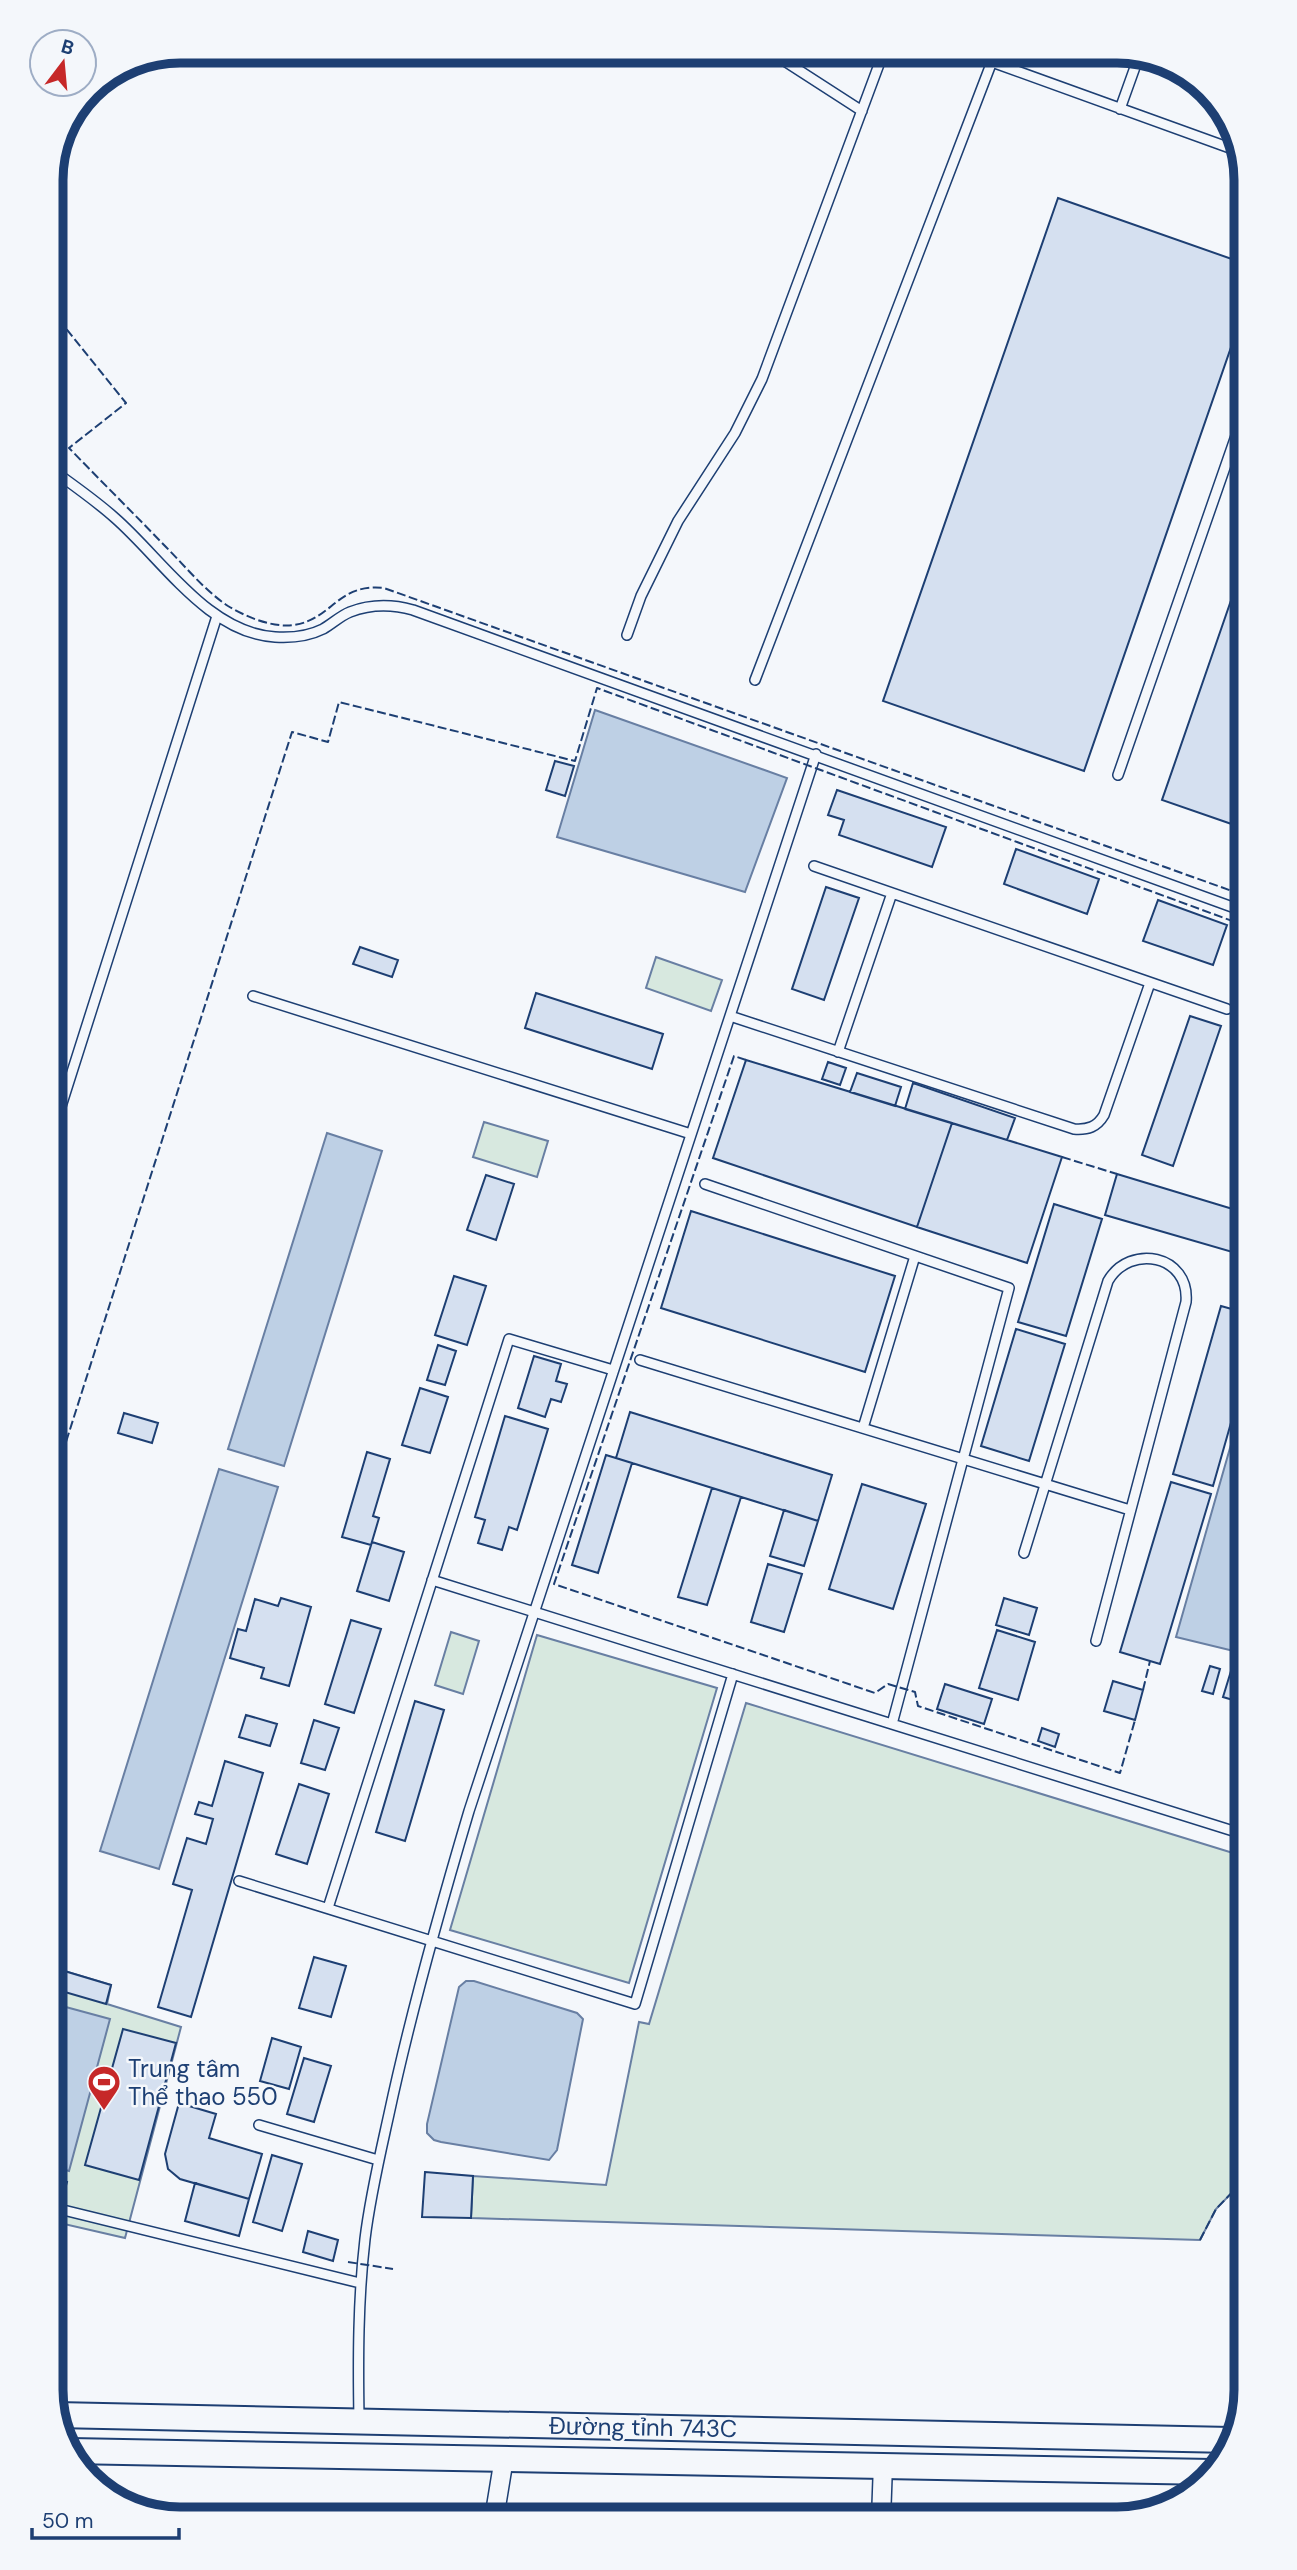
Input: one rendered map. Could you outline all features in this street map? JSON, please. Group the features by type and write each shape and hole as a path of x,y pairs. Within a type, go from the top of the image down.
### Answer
{"main road":[{"name":"Đường tỉnh 743C","path":"66,2416 1222,2440"},
{"path":"359,2421 360,2458"},
{"path":"504,2424 504,2458"},
{"name":"Đường tỉnh 743C","path":"81,2451 1200,2472"}],"street":[{"path":"496,2507 504,2458"},
{"path":"881,2507 883,2465"}],"lane":[{"path":"788,63 862,111"},
{"path":"627,635 641,596 678,521 735,433 761,379 880,63"},
{"path":"755,680 992,63"},
{"path":"995,63 1229,148"},
{"path":"1121,108 1136,64"},
{"path":"1118,775 1234,442"},
{"path":"63,478 117,519 217,616 246,631 261,636 293,637 324,628 347,613 361,608 401,607 816,754 1234,908"},
{"path":"63,1101 217,616"},
{"path":"359,2421 358,2329 365,2237 411,2012 430,1941 468,1811 816,754"},
{"path":"814,866 1227,1009"},
{"path":"838,1052 892,893"},
{"path":"730,1016 1074,1129 1088,1129 1101,1121 1104,1115 1150,983"},
{"path":"253,996 691,1134"},
{"path":"705,1184 1009,1288 892,1724"},
{"path":"863,1428 915,1256"},
{"path":"1024,1553 1108,1281 1113,1272 1124,1263 1141,1258 1168,1264 1182,1277 1186,1286 1185,1302 1096,1641"},
{"path":"328,1908 509,1339 613,1370"},
{"path":"640,1360 1130,1510"},
{"path":"432,1580 1234,1831"},
{"path":"239,1881 635,2004 733,1674"},
{"path":"259,2125 379,2160"},
{"path":"63,2210 360,2283"}],"shaded area":[{"path":"656,957 722,980 711,1011 646,988"},
{"path":"484,1122 548,1141 537,1177 473,1157"},
{"path":"451,1632 479,1641 463,1694 435,1685"},
{"path":"537,1635 717,1688 629,1983 450,1930"},
{"path":"746,1703 1234,1853 1234,2190 1216,2209 1200,2240 471,2218 473,2176 606,2185 639,2022 649,2024"},
{"name":"Trung tâm Thể thao 550","path":"63,1971 111,1985 107,2004 181,2027 125,2238 63,2224"}],"water":[{"path":"595,710 787,778 745,892 557,837"},
{"path":"327,1133 382,1151 284,1466 228,1449"},
{"path":"1234,1434 1234,1651 1176,1637"},
{"path":"219,1469 278,1487 159,1869 100,1851"},
{"path":"466,1981 474,1981 577,2013 583,2019 557,2150 549,2160 441,2142 434,2140 427,2133 459,1987"},
{"path":"63,2006 110,2019 69,2171 63,2169"}],"building":[{"path":"1058,198 1234,260 1234,339 1084,771 883,701"},
{"path":"1234,592 1234,825 1162,800"},
{"path":"555,761 574,766 565,796 546,790"},
{"path":"837,790 946,827 932,867 839,835 844,820 828,815"},
{"path":"1016,849 1099,879 1087,914 1004,884"},
{"path":"826,887 859,898 824,1000 792,989"},
{"path":"1158,900 1227,925 1213,965 1143,941"},
{"path":"360,947 398,960 392,977 353,964"},
{"path":"536,993 663,1034 652,1069 525,1028"},
{"path":"1190,1016 1221,1026 1173,1166 1142,1155"},
{"path":"746,1060 952,1123 917,1227 713,1158"},
{"path":"828,1062 846,1068 840,1085 822,1079"},
{"path":"857,1073 901,1087 895,1106 850,1092"},
{"path":"913,1083 1015,1118 1007,1140 905,1109"},
{"path":"952,1123 1062,1157 1027,1263 917,1227"},
{"path":"1117,1174 1234,1209 1234,1253 1105,1215"},
{"path":"486,1175 514,1184 496,1240 467,1230"},
{"path":"1054,1204 1102,1219 1066,1336 1018,1322"},
{"path":"691,1211 895,1276 865,1372 661,1308"},
{"path":"454,1276 486,1286 467,1345 435,1335"},
{"path":"1221,1306 1234,1310 1234,1412 1213,1486 1173,1474"},
{"path":"1016,1329 1065,1344 1029,1461 981,1446"},
{"path":"438,1345 456,1351 445,1385 427,1380"},
{"path":"534,1356 561,1364 556,1381 567,1384 561,1402 551,1399 545,1417 518,1408"},
{"path":"420,1388 448,1397 430,1453 402,1445"},
{"path":"630,1412 832,1475 818,1521 616,1458"},
{"path":"124,1413 158,1423 152,1443 118,1433"},
{"path":"505,1416 548,1429 517,1530 509,1527 502,1550 478,1543 485,1520 475,1517"},
{"path":"367,1452 390,1459 373,1516 379,1518 371,1545 342,1537"},
{"path":"606,1455 632,1463 598,1573 572,1565"},
{"path":"1171,1482 1211,1494 1160,1664 1120,1652"},
{"path":"862,1484 926,1504 893,1609 829,1589"},
{"path":"712,1488 741,1497 707,1605 678,1597"},
{"path":"784,1510 818,1521 804,1566 770,1556"},
{"path":"372,1542 404,1552 389,1601 357,1591"},
{"path":"768,1564 802,1574 784,1632 751,1622"},
{"path":"281,1598 311,1607 289,1686 261,1678 264,1668 230,1658 238,1629 246,1631 255,1599 278,1606"},
{"path":"1004,1598 1037,1608 1029,1635 996,1625"},
{"path":"351,1620 381,1629 354,1713 325,1704"},
{"path":"997,1630 1035,1642 1018,1700 979,1688"},
{"path":"1210,1666 1220,1669 1213,1694 1202,1691"},
{"path":"1231,1671 1234,1672 1234,1700 1223,1697"},
{"path":"1113,1681 1143,1690 1135,1720 1104,1711"},
{"path":"945,1684 992,1699 984,1724 937,1709"},
{"path":"415,1701 444,1710 405,1841 376,1832"},
{"path":"246,1715 277,1724 270,1746 239,1737"},
{"path":"314,1720 339,1728 325,1770 301,1763"},
{"path":"1042,1728 1059,1734 1055,1747 1038,1741"},
{"path":"225,1761 263,1773 191,2017 158,2007 192,1890 173,1884 187,1838 206,1844 213,1819 195,1814 199,1802 212,1806"},
{"path":"299,1784 329,1794 307,1864 276,1854"},
{"path":"314,1957 346,1966 331,2017 299,2008"},
{"path":"63,1971 111,1985 106,2004 63,1991"},
{"path":"123,2029 176,2043 139,2180 85,2165"},
{"path":"272,2038 301,2047 289,2089 260,2081"},
{"path":"304,2058 331,2066 314,2122 287,2114"},
{"path":"179,2103 216,2114 209,2138 262,2154 249,2199 180,2179 168,2169 165,2154"},
{"path":"272,2155 302,2164 282,2231 253,2222"},
{"path":"425,2172 473,2176 471,2218 422,2217"},
{"path":"63,2181 67,2182 63,2197"},
{"path":"195,2183 249,2199 239,2236 185,2221"},
{"path":"308,2231 338,2240 333,2261 303,2252"}],"fence":[{"path":"63,325 126,403 69,448 203,586 219,600 243,614 269,623 294,625 318,616 356,591 384,588 1234,892"},
{"path":"63,1451 292,732 328,742 339,702 575,761 597,688 1234,922"},
{"path":"746,1060 734,1056 554,1584 875,1693 888,1684 915,1692 918,1706 1120,1773 1135,1720"},
{"path":"1062,1157 1117,1174"},
{"path":"1143,1690 1150,1661"},
{"path":"1200,2240 1216,2209 1234,2190"},
{"path":"348,2262 393,2269"}],"place":[{"name":"Trung tâm Thể thao 550","path":"104,2112"}]}
